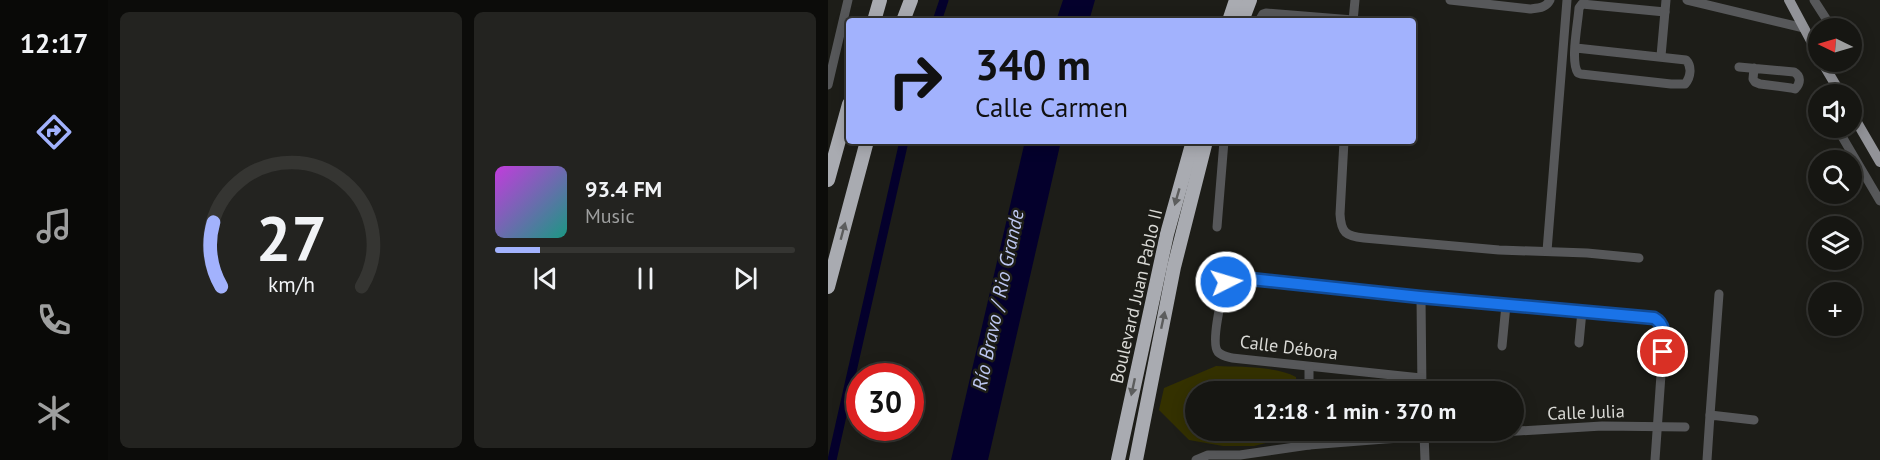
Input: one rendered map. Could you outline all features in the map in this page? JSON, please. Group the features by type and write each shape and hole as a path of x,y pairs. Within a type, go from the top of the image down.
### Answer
{"highway":[{"path":"867,18 870,0"},
{"path":"874,18 880,0"},
{"path":"899,18 904,0"},
{"path":"904,18 911,0"},
{"path":"1230,18 1236,0"},
{"path":"1243,18 1250,0"},
{"path":"828,180 846,115"},
{"path":"828,287 866,144"},
{"name":"Boulevard Juan Pablo II","path":"1118,460 1167,234 1191,144"},
{"name":"Boulevard Juan Pablo II","path":"1136,460 1174,267 1205,144"}],"main road":[{"path":"1789,0 1808,35"},
{"path":"1862,131 1880,162"}],"street":[{"path":"828,85 848,0"},
{"path":"1353,18 1355,0"},
{"path":"1450,0 1530,9 1541,8 1550,0"},
{"path":"1547,251 1567,0"},
{"path":"1661,56 1666,0"},
{"path":"1687,0 1804,28"},
{"path":"1814,0 1826,18"},
{"path":"1576,48 1682,58 1689,62 1690,75 1685,84 1581,74 1574,67 1579,8 1582,4 1665,12"},
{"path":"1261,18 1266,13 1320,18"},
{"path":"1739,67 1754,68 1794,72 1800,79 1798,86 1791,88 1755,82 1754,68"},
{"path":"1843,138 1880,201"},
{"path":"1217,226 1224,144"},
{"path":"1344,144 1340,226 1348,234 1364,238 1499,250 1639,258"},
{"name":"Calle Débora","path":"1420,297 1232,277 1226,279 1215,339 1217,351 1232,358 1421,378"},
{"path":"1707,460 1719,294"},
{"path":"1421,381 1420,297 1654,318 1661,324 1664,332 1656,460"},
{"path":"1502,346 1506,305"},
{"path":"1580,343 1582,311"},
{"path":"1309,367 1309,381"},
{"path":"1710,415 1754,420"},
{"name":"Calle Julia","path":"1524,430 1602,426 1685,427"},
{"name":"Calle Julia","path":"1199,458 1351,441"},
{"path":"1424,441 1425,460"}],"shaded area":[{"path":"1216,366 1278,371 1296,377 1296,381 1185,381 1185,436 1159,410 1164,388"},
{"path":"1195,441 1274,441 1254,446 1223,446"}],"water":[{"path":"1063,0 1095,0 1090,18 1057,18"},
{"name":"Río Bravo / Rio Grande","path":"1024,144 1060,144 988,460 951,460"}],"waterway":[{"path":"938,18 944,0"},
{"path":"832,460 903,144"}],"route":[{"path":"1226,282 1226,279 1232,277 1654,318 1663,327 1663,352"}]}
